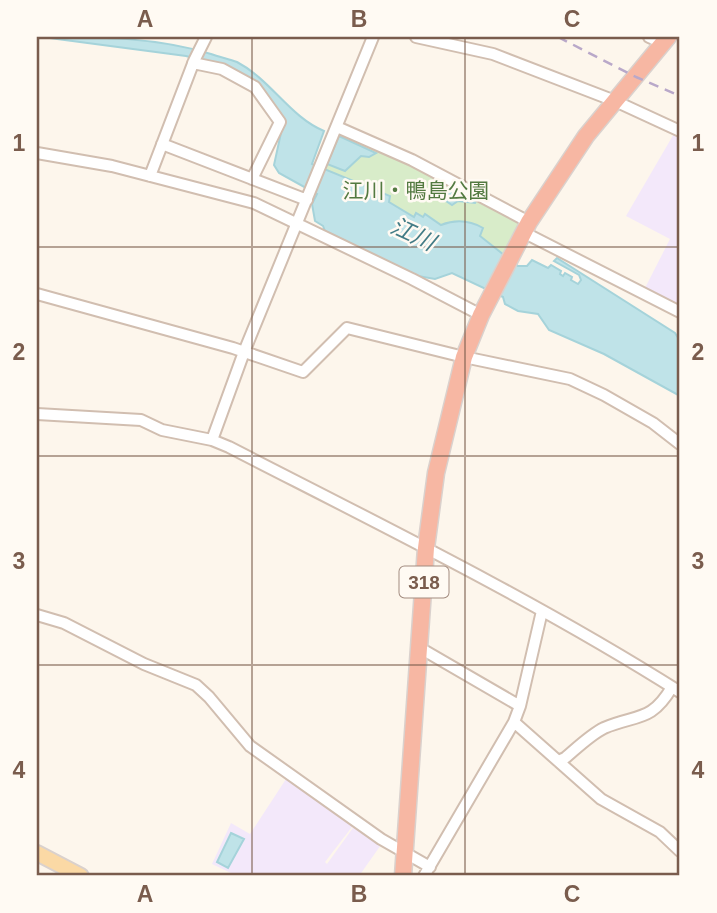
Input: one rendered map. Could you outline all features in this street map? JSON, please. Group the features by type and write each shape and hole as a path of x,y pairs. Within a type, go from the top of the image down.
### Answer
{"highway":[{"name":"318","path":"403,876 426,548 436,473 464,357 490,296 526,227 562,170 660,39"}],"main road":[{"path":"37,853 81,876"}],"street":[{"path":"212,440 244,352 373,37"},
{"path":"416,37 493,54 615,101 680,131"},
{"path":"150,176 193,62 204,41"},
{"path":"193,62 222,69 255,88 280,121 253,179"},
{"path":"337,127 412,160 680,312"},
{"path":"162,144 308,198"},
{"path":"37,153 112,166 254,203 481,315"},
{"path":"37,294 244,352 303,372 348,328 464,357 570,379 653,423 680,444"},
{"path":"37,414 141,420 162,430 212,440 229,447 426,548 587,635 676,690 642,718 606,727 558,761"},
{"path":"37,615 64,623 144,664 196,685 209,696 250,747 405,853 427,872 514,722 542,611"},
{"path":"420,648 520,706"},
{"path":"514,722 601,799 660,832 680,851"}],"shaded area":[{"path":"675,132 680,135 680,309 645,288 670,239 626,216"},
{"path":"288,776 355,823 325,862 327,864 355,825 383,842 359,876 232,876 233,874 212,864 231,823 250,834"}],"green space":[{"name":"江川・鴨島公園","path":"337,127 412,161 520,223 502,254 480,236 441,225 425,215 423,218 414,217 389,202 390,196 320,167"}],"water":[{"name":"江川","path":"42,37 148,41 190,48 237,62 260,78 301,117 324,131 312,164 390,196 389,202 414,217 416,213 423,217 425,214 441,225 457,221 478,225 483,228 480,236 518,266 527,266 532,260 548,268 551,265 561,271 563,276 565,273 572,277 571,280 578,284 581,280 579,275 554,261 557,258 675,333 680,341 680,396 604,354 549,330 538,314 518,311 505,304 503,297 452,273 435,279 418,276 325,231 323,226 315,221 312,204 317,194 279,173 274,165 284,119 254,83 228,68 186,56"},
{"path":"339,136 376,153 369,157 361,156 345,171 327,164"},
{"path":"456,187 478,198 475,203 458,201 452,205 443,199 448,190"},
{"path":"231,833 244,839 228,868 217,862"}],"railway":[{"path":"558,37 680,96"}]}
